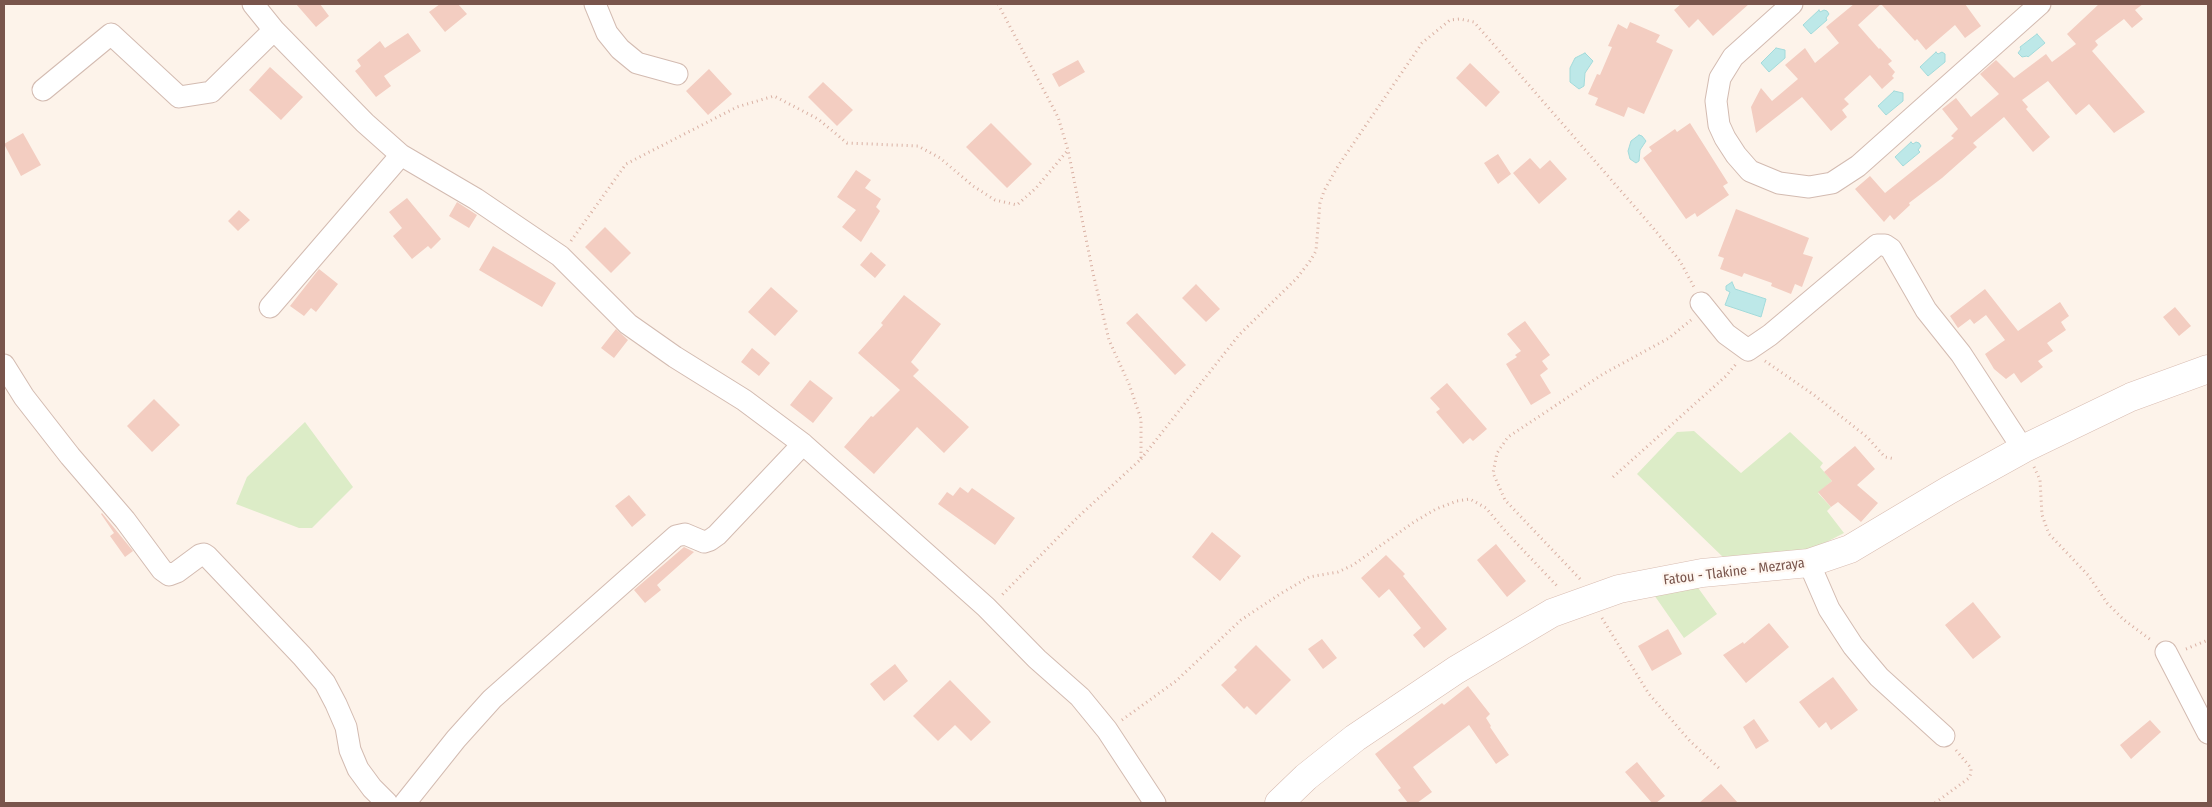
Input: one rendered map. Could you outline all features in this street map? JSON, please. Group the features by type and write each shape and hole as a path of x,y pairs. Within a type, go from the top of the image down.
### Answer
{"street":[{"path":"253,4 274,30 365,123 401,155 476,199 560,256 628,324 675,357 744,400 803,444 986,607 1037,659 1080,697 1107,730 1155,803"},
{"path":"595,4 607,33 620,49 637,63 677,74"},
{"path":"1792,4 1733,57 1720,78 1716,101 1719,125 1725,138 1750,171 1779,183 1809,187 1832,183 1858,166 2040,4"},
{"path":"43,90 111,34 179,97 211,92 274,30"},
{"path":"270,307 401,155"},
{"path":"1701,303 1726,334 1748,350 1770,335 1877,245 1885,245 1897,259 1926,310 1961,354 2023,449"},
{"path":"4,365 24,397 70,456 125,520 162,570 169,575 177,572 204,554 302,656 325,683 336,704 346,727 350,750 358,768 372,788 387,803"},
{"name":"Fatou - Tlakine - Mezraya","path":"1278,803 1306,777 1355,738 1410,700 1510,636 1552,613 1586,599 1619,589 1702,573 1809,563 1850,549 1949,490 2023,449 2131,397 2208,369"},
{"path":"405,803 456,739 492,698 676,536 685,534 704,542 717,535 803,444"},
{"path":"1809,563 1829,609 1853,646 1879,677 1944,736"},
{"path":"2166,652 2208,733"}],"path":[{"path":"998,4 1058,117 1068,150 1093,273 1109,340 1129,384 1141,418 1140,459"},
{"path":"986,607 996,601 1078,517 1140,459 1240,335 1297,278 1316,250 1322,197 1338,166 1422,43 1450,20 1460,19 1474,22 1580,142 1680,260 1701,303 1692,319 1669,338 1603,374 1508,436 1497,453 1493,473 1505,500 1584,583 1586,599 1612,632 1650,694 1690,741 1720,769"},
{"path":"560,256 626,164 737,107 774,96 818,119 847,143 918,146 940,158 973,186 995,200 1017,205 1036,188 1068,150"},
{"path":"1613,477 1726,376 1748,350 1867,437 1885,457 1896,459"},
{"path":"2023,449 2036,469 2040,480 2042,515 2049,534 2088,575 2107,603 2124,620 2166,652 2180,651 2208,640"},
{"path":"1107,730 1176,681 1241,620 1280,594 1308,577 1338,572 1353,565 1414,522 1436,509 1457,501 1470,499 1486,508 1506,532 1564,592 1586,599"},
{"path":"1935,803 1969,778 1971,773 1970,768 1944,736"}],"green space":[{"path":"305,422 353,487 312,528 299,528 236,504 247,477"},
{"path":"1694,431 1741,473 1790,432 1823,463 1820,467 1832,481 1818,493 1831,507 1827,511 1844,533 1809,551 1725,559 1637,474 1677,432"},
{"path":"1696,585 1717,614 1684,638 1652,592"}],"water":[{"path":"1819,10 1820,12 1827,11 1829,14 1826,18 1827,20 1811,34 1803,25"},
{"path":"2037,34 2045,43 2028,57 2022,57 2018,53 2021,49 2020,47"},
{"path":"1776,48 1785,50 1785,58 1769,72 1761,63"},
{"path":"1936,52 1938,54 1942,52 1945,54 1945,62 1928,76 1920,67"},
{"path":"1585,53 1593,61 1585,73 1584,86 1579,89 1570,82 1570,68 1575,58"},
{"path":"1894,91 1903,93 1903,101 1886,115 1878,106"},
{"path":"1639,135 1646,141 1640,150 1639,161 1636,163 1630,159 1628,151 1631,141"},
{"path":"1911,142 1913,144 1919,143 1921,146 1918,150 1920,152 1903,166 1895,157"},
{"path":"1732,282 1735,289 1766,299 1761,317 1725,305 1730,292 1726,290 1726,286"}],"building":[{"path":"296,4 320,4 329,16 316,27"},
{"path":"440,4 458,4 467,14 445,32 429,12"},
{"path":"1681,4 1749,4 1713,36 1698,19 1689,28 1674,10"},
{"path":"1854,4 1881,4 1858,25 1892,61 1888,64 1895,72 1892,76 1894,78 1882,89 1870,75 1844,99 1849,104 1842,110 1847,117 1831,131 1802,97 1756,133 1751,107 1761,88 1772,101 1798,79 1785,65 1805,48 1815,63 1839,43 1826,27"},
{"path":"1881,4 1965,4 1981,26 1965,38 1955,25 1926,50 1917,39 1915,41"},
{"path":"2099,4 2143,4 2135,10 2143,19 2132,28 2124,19 2095,41 2098,45 2092,51 2145,112 2114,133 2089,104 2076,115 2048,81 2022,100 2028,107 2026,109 2050,137 2033,152 2004,117 1973,143 1977,147 1942,178 1909,203 1910,205 1894,220 1890,215 1884,222 1855,189 1870,176 1885,193 1954,138 1951,136 1958,129 1942,109 1956,98 1971,117 1999,94 1980,74 1996,60 2014,78 2046,54 2052,62 2076,44 2067,34"},
{"path":"1630,22 1660,35 1656,42 1673,50 1644,114 1628,107 1624,117 1595,105 1598,98 1588,94 1597,74 1600,75 1612,47 1608,46 1618,24 1627,29"},
{"path":"408,33 421,51 384,76 391,86 376,97 355,71 361,66 357,60 380,41 385,48"},
{"path":"1078,60 1085,72 1059,87 1052,74"},
{"path":"1470,63 1500,92 1486,107 1456,78"},
{"path":"270,67 303,97 281,120 249,90"},
{"path":"709,69 732,94 708,115 686,91"},
{"path":"823,82 853,110 837,126 808,97"},
{"path":"991,123 1032,164 1007,188 966,147"},
{"path":"1690,123 1728,183 1723,186 1729,195 1697,217 1695,213 1686,219 1643,158 1652,151 1649,147 1675,129 1677,132"},
{"path":"23,133 41,165 21,176 4,144"},
{"path":"1498,154 1511,174 1498,184 1484,163"},
{"path":"1530,158 1540,169 1550,160 1567,179 1539,204 1513,173"},
{"path":"856,170 871,180 865,188 881,199 876,207 880,211 861,242 842,227 856,210 837,197"},
{"path":"407,198 441,239 431,249 428,246 412,259 393,236 402,228 389,212"},
{"path":"457,202 477,215 469,228 449,216"},
{"path":"1736,209 1809,238 1803,254 1813,257 1802,287 1795,284 1791,294 1771,286 1772,283 1744,273 1742,277 1720,269 1724,258 1718,256"},
{"path":"239,210 250,220 238,231 228,221"},
{"path":"605,227 631,253 611,273 585,247"},
{"path":"493,246 556,283 542,307 479,270"},
{"path":"871,252 886,265 875,278 860,265"},
{"path":"319,269 338,284 316,312 311,308 304,316 290,306"},
{"path":"1196,284 1220,309 1206,322 1182,298"},
{"path":"771,287 798,311 775,336 748,312"},
{"path":"1985,289 2018,331 2060,302 2069,316 2061,322 2066,330 2047,343 2053,351 2038,361 2043,367 2021,383 2014,373 2006,379 1994,369 1985,354 2005,340 1986,315 1974,324 1970,319 1958,328 1950,316"},
{"path":"904,295 941,324 911,362 919,370 913,376 969,427 944,453 917,427 874,474 844,447 871,416 873,417 900,390 858,353 883,325 881,323"},
{"path":"2175,307 2191,326 2179,336 2163,317"},
{"path":"1137,313 1186,365 1175,375 1126,323"},
{"path":"1525,321 1550,355 1542,361 1548,369 1540,375 1551,393 1531,405 1506,364 1517,357 1515,355 1521,351 1507,334"},
{"path":"616,329 628,340 614,358 601,348"},
{"path":"752,348 770,363 759,376 741,362"},
{"path":"810,380 833,398 813,423 790,405"},
{"path":"1447,383 1487,429 1473,441 1470,438 1463,444 1436,412 1440,409 1430,398"},
{"path":"154,399 180,425 152,452 127,426"},
{"path":"1855,446 1875,469 1857,485 1878,503 1861,522 1838,502 1831,507 1818,492 1832,481 1824,472"},
{"path":"960,487 968,493 972,488 1015,518 995,545 938,504 947,492 953,496"},
{"path":"629,495 646,515 632,527 615,506"},
{"path":"102,513 133,551 125,557 110,536 114,533"},
{"path":"1212,532 1241,556 1220,581 1192,557"},
{"path":"1496,544 1526,581 1507,597 1477,560"},
{"path":"684,547 694,552 657,585 661,590 645,603 634,590"},
{"path":"1386,555 1405,574 1403,576 1447,629 1424,648 1413,635 1421,628 1389,589 1379,598 1361,578"},
{"path":"1973,602 2001,637 1973,659 1945,625"},
{"path":"1769,623 1789,647 1746,683 1723,655 1743,642 1744,644"},
{"path":"1668,629 1682,654 1652,671 1638,646"},
{"path":"1322,639 1337,658 1323,669 1308,649"},
{"path":"1256,645 1291,680 1256,715 1247,706 1244,709 1221,685 1237,670 1234,667"},
{"path":"895,664 908,681 884,701 870,684"},
{"path":"1833,677 1858,710 1831,730 1826,722 1819,728 1799,702"},
{"path":"950,680 991,722 971,741 955,725 938,741 913,716"},
{"path":"1468,686 1490,714 1486,718 1490,727 1509,755 1496,764 1469,725 1413,767 1432,792 1417,803 1408,803 1398,790 1401,788 1375,754 1442,703 1444,705"},
{"path":"1754,719 1769,741 1756,749 1743,727"},
{"path":"2150,720 2161,732 2131,759 2120,745"},
{"path":"1637,762 1665,796 1656,803 1652,803 1625,772"},
{"path":"1721,784 1738,803 1699,803"}]}
